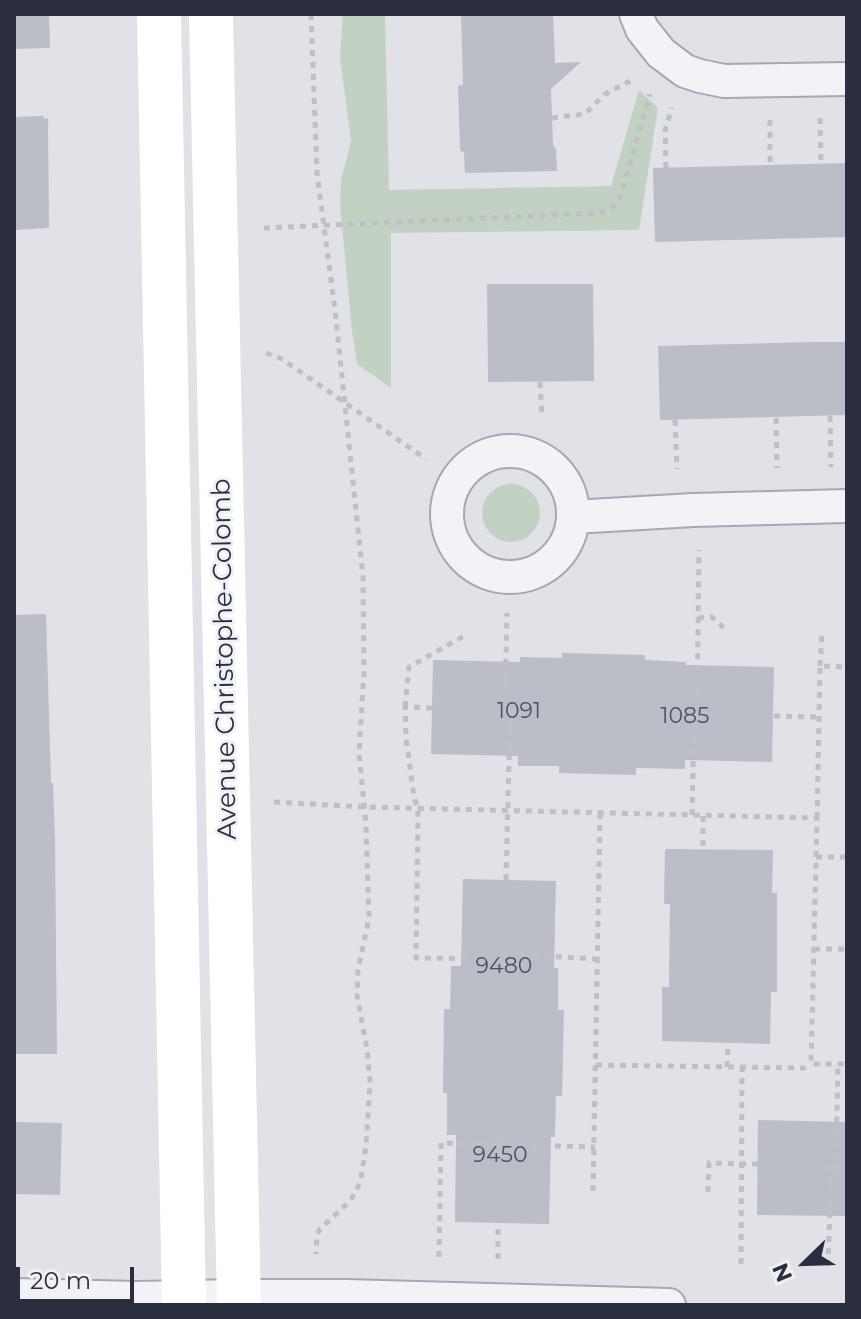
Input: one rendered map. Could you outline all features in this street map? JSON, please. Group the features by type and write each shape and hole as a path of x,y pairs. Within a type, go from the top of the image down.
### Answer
{"main road":[{"name":"Avenue Christophe-Colomb","path":"159,14 184,1301"},
{"name":"Avenue Christophe-Colomb","path":"211,14 239,1300"}],"street":[{"path":"636,14 642,29 661,53 685,71 700,76 724,81 847,79"},
{"path":"573,517 847,506"},
{"path":"14,1295 184,1301 441,1298 669,1305"}],"path":[{"path":"311,14 317,173 363,577 364,672 359,753 369,918 358,970 357,995 370,1082 366,1146 357,1190 350,1201 320,1229 316,1254"},
{"path":"552,118 585,114 605,94 634,79"},
{"path":"264,228 599,213 611,209 620,199 650,94"},
{"path":"666,168 665,130 672,108"},
{"path":"820,118 821,164"},
{"path":"770,120 770,166"},
{"path":"266,353 282,359 426,459"},
{"path":"540,382 542,418"},
{"path":"830,416 831,467"},
{"path":"776,418 777,468"},
{"path":"675,420 677,469"},
{"path":"692,815 699,550"},
{"path":"506,880 510,723 505,701 507,613"},
{"path":"698,618 712,617 727,631"},
{"path":"811,1064 822,632"},
{"path":"464,636 409,667 406,737 418,809 416,958 515,959 525,955 598,959"},
{"path":"820,666 847,667"},
{"path":"405,707 432,708"},
{"path":"499,712 519,712"},
{"path":"774,716 819,717"},
{"path":"685,717 707,719"},
{"path":"274,802 418,809 817,818"},
{"path":"593,1191 600,813"},
{"path":"703,816 703,850"},
{"path":"816,857 847,857"},
{"path":"504,947 504,967"},
{"path":"814,949 847,949"},
{"path":"727,1067 728,1044"},
{"path":"596,1065 805,1068 811,1064 847,1064"},
{"path":"828,1266 831,1179 836,1157 838,1064"},
{"path":"741,1264 742,1067"},
{"path":"500,1156 501,1136"},
{"path":"439,1257 441,1143 595,1147"},
{"path":"708,1192 709,1163 758,1164"},
{"path":"823,1168 845,1168"},
{"path":"498,1223 498,1259"}],"green space":[{"path":"343,14 385,14 389,190 611,186 639,90 658,108 639,230 391,233 391,388 357,364 352,331 340,205 341,180 351,141 340,57"},
{"path":"511,484 531,493 540,513 531,533 511,542 491,533 482,513 491,493"}],"building":[{"path":"14,14 49,14 50,48 14,49"},
{"path":"461,14 553,14 555,63 581,62 551,89 557,171 465,173 464,153 460,150 458,86 463,85"},
{"path":"43,116 44,119 48,118 49,228 14,230 14,117"},
{"path":"847,163 847,237 655,242 653,168"},
{"path":"487,284 593,284 594,381 488,382"},
{"path":"847,342 847,415 660,420 658,346"},
{"path":"46,614 55,839 57,1054 14,1054 14,615"},
{"path":"562,653 645,655 645,660 686,662 686,665 774,667 772,762 685,760 685,769 636,768 636,775 559,773 559,766 518,766 518,756 431,754 433,660 520,662 520,657 562,658"},
{"path":"665,849 773,850 772,893 777,893 777,992 771,992 770,1044 662,1041 662,987 669,987 670,904 664,904"},
{"path":"463,879 556,881 554,968 558,968 558,1010 564,1010 562,1096 556,1096 555,1137 551,1137 549,1224 455,1222 456,1135 447,1135 447,1093 443,1093 444,1009 450,1009 451,966 461,966"},
{"path":"758,1120 847,1122 847,1216 757,1215"},
{"path":"14,1122 62,1123 60,1195 14,1194"}]}
